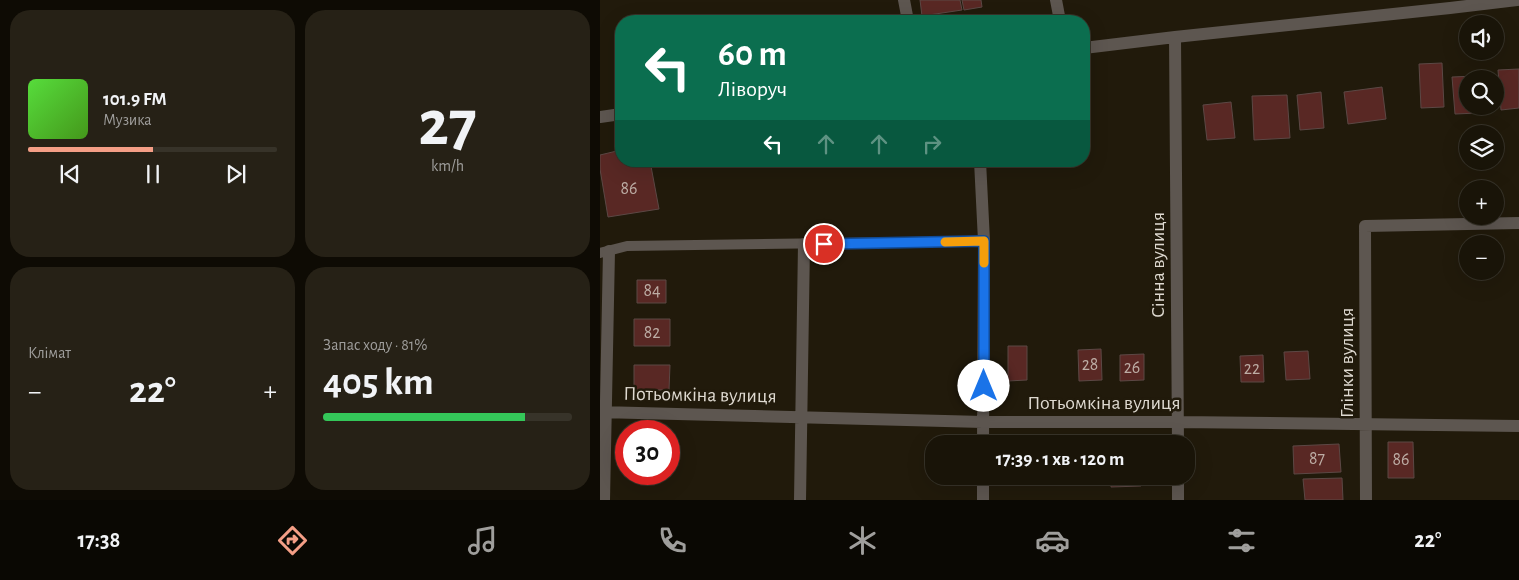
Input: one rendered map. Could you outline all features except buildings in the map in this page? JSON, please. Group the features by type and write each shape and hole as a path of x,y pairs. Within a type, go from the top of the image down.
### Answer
{"street":[{"path":"904,0 907,15"},
{"path":"1056,0 1059,15"},
{"path":"1090,47 1517,0"},
{"name":"Сінна вулиця","path":"1175,37 1178,435"},
{"path":"600,117 615,115"},
{"path":"980,167 984,241 983,435"},
{"name":"Глінки вулиця","path":"1366,500 1365,226 1519,223"},
{"path":"800,500 804,244"},
{"path":"604,500 602,412 605,252"},
{"name":"Потьомкіна вулиця","path":"602,412 984,422 1519,426"},
{"path":"983,485 983,500"},
{"path":"1178,485 1178,500"}],"lane":[{"path":"605,252 626,246 984,241"}],"slow traffic":[{"path":"945,242 984,241 984,263"}],"route":[{"path":"824,244 984,241 984,386"}]}
